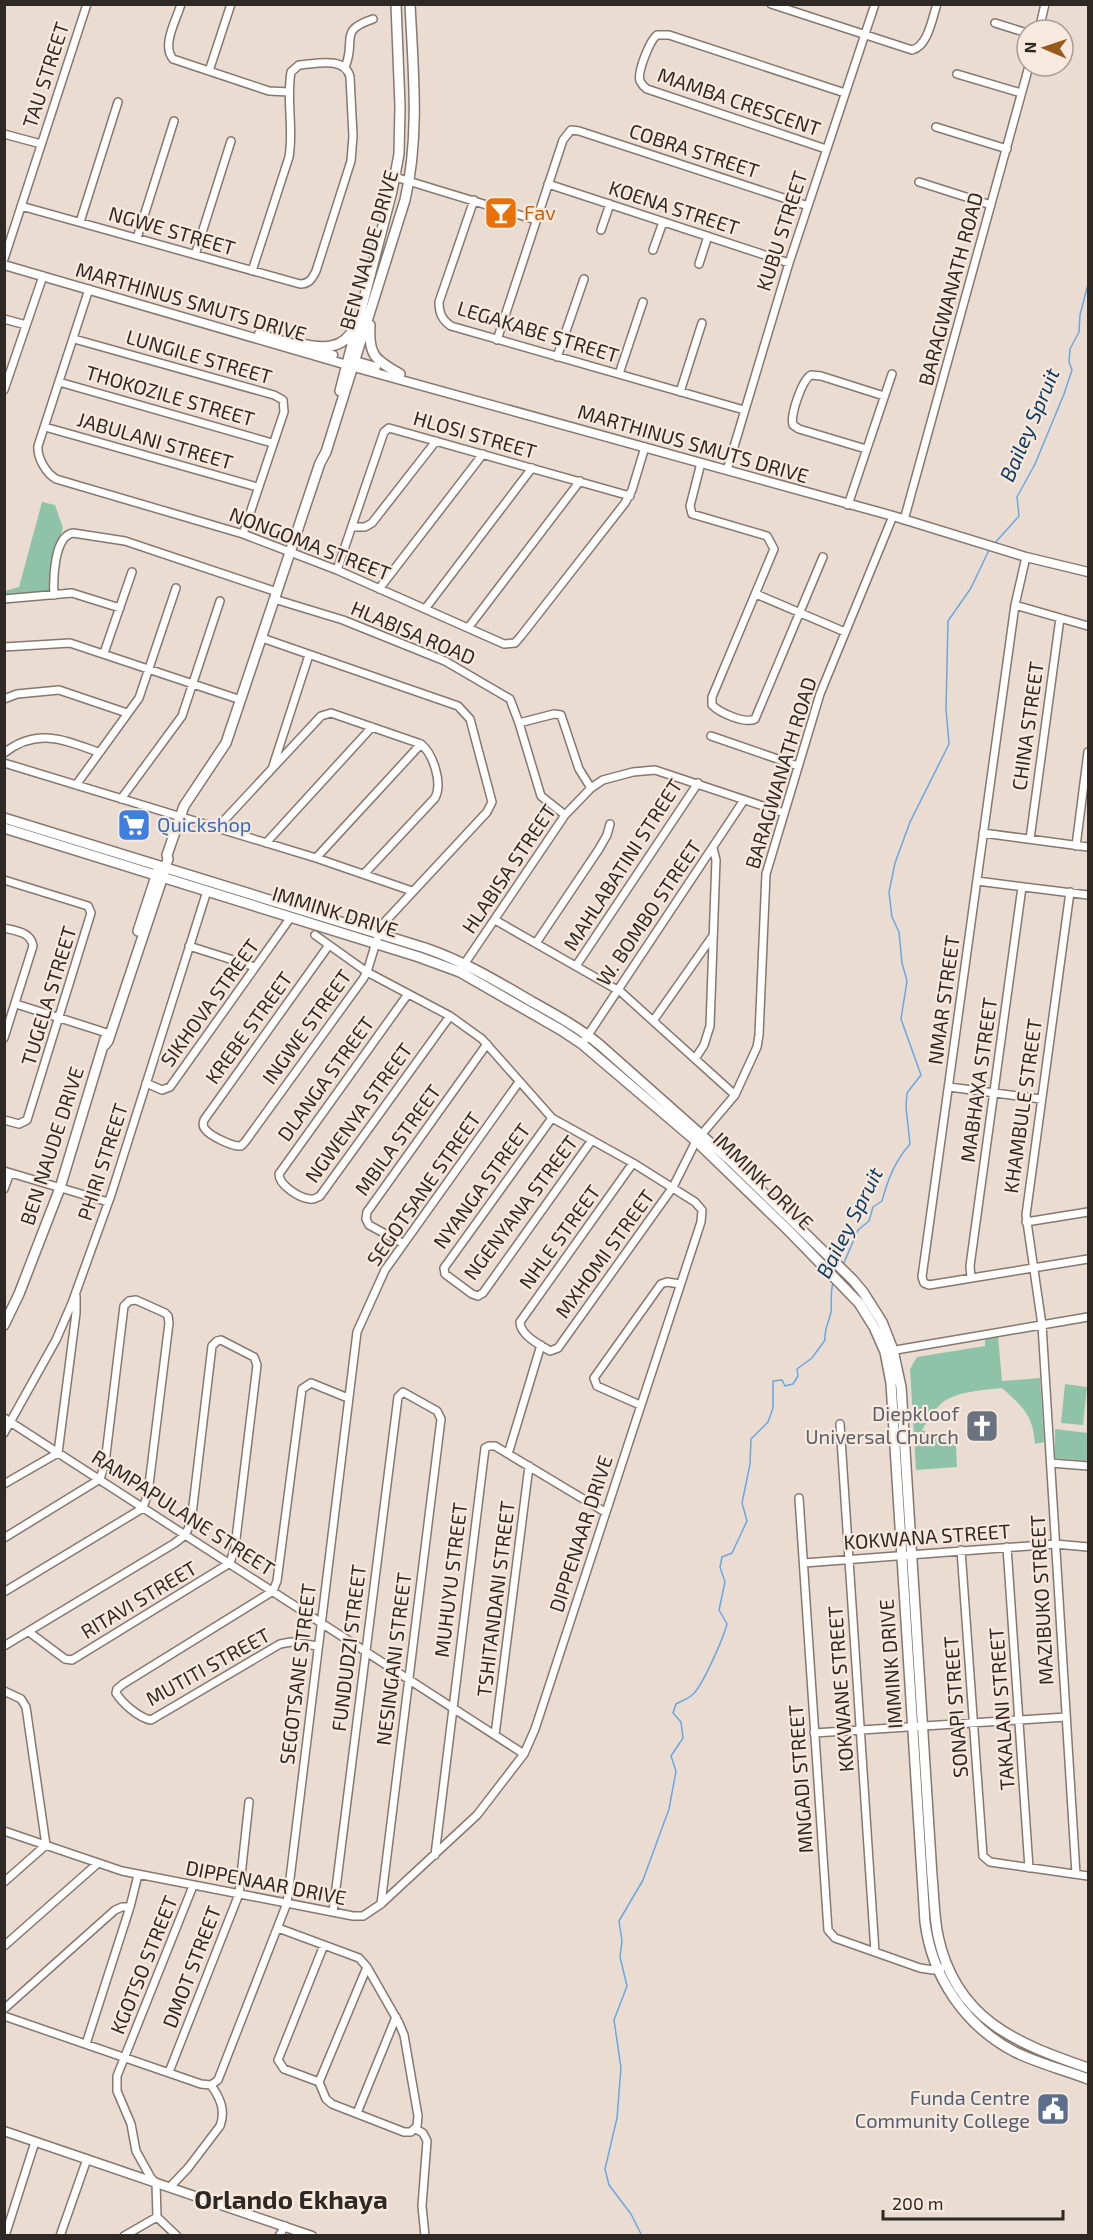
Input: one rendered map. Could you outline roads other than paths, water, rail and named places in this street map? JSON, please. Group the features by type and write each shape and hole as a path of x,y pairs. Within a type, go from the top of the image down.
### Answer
{"main road":[{"name":"BEN NAUDE DRIVE","path":"367,307 395,177 400,129 396,4"},
{"name":"BEN NAUDE DRIVE","path":"4,1325 19,1294 60,1188 161,871 162,858 167,855 179,817 192,792 222,750 241,700 320,463 367,307 410,180 414,131 410,4"},
{"path":"300,344 330,347 344,342 367,307"},
{"path":"367,307 371,350 380,362 400,374"},
{"name":"IMMINK DRIVE","path":"4,818 161,871 207,891 376,944 462,968 582,1044 698,1138 733,1162 863,1292 873,1306 901,1387 912,1554 925,1922 928,1941 957,2003 973,2021 994,2039 1025,2056 1089,2079"},
{"name":"IMMINK DRIVE","path":"4,828 378,934 462,968 588,1035 698,1138 859,1303 889,1351 901,1555 918,1727"},
{"name":"IMMINK DRIVE","path":"942,1967 977,2011 1014,2040 1089,2068"}],"street":[{"name":"TAU STREET","path":"4,259 87,4"},
{"path":"182,4 168,45 168,52 172,59 268,91 289,92"},
{"path":"209,71 231,4"},
{"path":"771,4 908,50 916,49 923,42 937,4"},
{"name":"KUBU STREET","path":"727,470 789,263 875,4"},
{"path":"252,271 289,157 291,142 290,75 296,66 337,63 345,66 350,55 351,31 373,19"},
{"path":"995,23 1015,29"},
{"name":"MAMBA CRESCENT","path":"826,149 647,89 641,83 640,76 651,41 657,35 669,34 845,93"},
{"name":"NGWE STREET","path":"21,206 306,284 312,278 351,161 353,136 350,77 345,66"},
{"path":"957,74 1022,93"},
{"name":"BARAGWANATH ROAD","path":"904,520 1026,78"},
{"path":"80,222 118,102"},
{"path":"137,238 174,121"},
{"path":"936,127 1006,149"},
{"name":"COBRA STREET","path":"548,184 562,140 569,131 574,130 808,206"},
{"path":"4,134 41,144"},
{"path":"195,255 231,141"},
{"path":"395,177 536,220"},
{"path":"919,182 991,205"},
{"path":"497,340 548,184"},
{"name":"KOENA STREET","path":"548,184 789,263"},
{"name":"LEGAKABE STREET","path":"474,200 439,302 443,319 451,326 744,410"},
{"path":"601,230 610,204"},
{"path":"654,250 663,222"},
{"path":"4,236 13,231"},
{"path":"699,264 708,236"},
{"name":"MARTHINUS SMUTS DRIVE","path":"4,265 904,520"},
{"path":"4,390 43,276"},
{"path":"557,357 584,279"},
{"name":"NONGOMA STREET","path":"89,289 38,446 38,453 52,477 243,534 337,570 504,645 514,643 630,496 645,447"},
{"path":"619,374 643,302"},
{"path":"4,319 26,325"},
{"path":"680,392 702,322"},
{"path":"229,329 300,344 351,363"},
{"name":"LUNGILE STREET","path":"74,339 283,400 284,407 243,534"},
{"name":"MARTHINUS SMUTS DRIVE","path":"351,363 400,374 471,396 473,399"},
{"path":"848,505 892,374"},
{"path":"866,449 799,429 794,425 792,416 805,380 811,375 821,376 884,396"},
{"name":"THOKOZILE STREET","path":"59,382 272,443"},
{"name":"JABULANI STREET","path":"45,427 257,487"},
{"name":"HLOSI STREET","path":"337,570 385,431 393,429 630,496"},
{"path":"352,527 365,527 372,523 436,441"},
{"path":"379,589 483,454"},
{"path":"701,463 690,506 692,514 767,536 774,551 712,697 712,705 717,710 747,721 754,720 823,557"},
{"path":"425,609 532,468"},
{"path":"468,628 580,482"},
{"name":"BARAGWANATH ROAD","path":"698,1138 735,1095 757,1047 765,877 820,694 893,516"},
{"path":"904,520 1026,557 1089,572"},
{"name":"HLABISA ROAD","path":"54,595 54,569 66,535 73,533 125,541 343,620 449,662 511,700 541,796 564,814"},
{"name":"NMAR STREET","path":"1026,557 1015,605 922,1277 924,1283 929,1285 1089,1259"},
{"path":"104,653 132,572"},
{"path":"76,785 139,698 176,588"},
{"path":"4,598 75,594 120,608"},
{"path":"756,594 845,632"},
{"path":"121,799 179,721 220,601"},
{"path":"1015,605 1089,626"},
{"name":"CHINA STREET","path":"1030,839 1060,618"},
{"name":"INGWE STREET","path":"207,1131 232,1146 243,1145 367,972 381,926 491,805 491,791 470,719 463,709 454,703 262,638"},
{"path":"4,647 65,642 241,700"},
{"path":"273,767 309,655"},
{"path":"4,699 17,694 59,690 127,713"},
{"path":"217,828 323,714 331,713 421,744 429,752 438,782 436,796 364,874"},
{"path":"519,723 555,713 561,715 579,769 591,788"},
{"path":"266,843 372,727"},
{"path":"711,736 798,766"},
{"path":"4,753 24,741 52,737 98,752"},
{"path":"316,858 421,744"},
{"path":"1076,846 1086,797 1089,752"},
{"path":"4,763 316,858 412,891"},
{"name":"HLABISA STREET","path":"462,968 564,814 591,788 608,778 650,769 784,813"},
{"name":"MAHLABATINI STREET","path":"576,966 698,783"},
{"name":"W. BOMBO STREET","path":"582,1044 744,800"},
{"path":"536,943 599,849 610,824"},
{"path":"983,833 1089,847"},
{"path":"696,1059 704,1045 710,1026 716,860 713,848"},
{"name":"TUGELA STREET","path":"4,880 88,906 91,911 27,1120 19,1124 4,1120"},
{"path":"977,881 1089,895"},
{"name":"MABHAXA STREET","path":"971,1278 970,1266 1022,887"},
{"name":"PHIRI STREET","path":"4,1433 8,1420 66,1320 108,1202 207,891"},
{"name":"KHAMBULE STREET","path":"1042,1325 1026,1222 1070,892"},
{"name":"SIKHOVA STREET","path":"146,1083 162,1090 170,1087 291,917"},
{"path":"495,920 618,990 735,1095"},
{"path":"4,928 28,936 33,944 4,1038"},
{"name":"DIPPENAAR DRIVE","path":"4,1831 97,1864 138,1875 353,1917 363,1916 381,1904 435,1855 482,1808 524,1754 535,1729 703,1212 697,1204 633,1163 552,1118 487,1044 450,1016 367,972 315,935"},
{"path":"654,1021 713,937"},
{"name":"KREBE STREET","path":"207,1131 203,1125 205,1118 329,945"},
{"path":"189,946 255,967"},
{"name":"DLANGA STREET","path":"283,1185 279,1177 282,1169 408,994"},
{"path":"16,1004 108,1034"},
{"name":"NGWENYA STREET","path":"283,1185 306,1199 320,1196 450,1016"},
{"name":"MBILA STREET","path":"402,1244 369,1225 366,1219 367,1212 487,1044"},
{"name":"SEGOTSANE STREET","path":"211,2085 218,2080 287,1903 348,1398 359,1327 385,1270 519,1082"},
{"path":"949,1087 1041,1099"},
{"name":"NYANGA STREET","path":"446,1275 444,1268 552,1118"},
{"name":"MXHOMI STREET","path":"541,1345 550,1351 558,1348 673,1188 698,1138"},
{"name":"NGENYANA STREET","path":"446,1275 472,1294 478,1296 483,1293 592,1140"},
{"name":"NHLE STREET","path":"541,1345 524,1332 520,1326 521,1319 633,1163"},
{"path":"4,1189 7,1172 108,1202"},
{"path":"1026,1222 1089,1212"},
{"path":"640,1405 597,1386 594,1378 661,1284 669,1282 680,1284"},
{"path":"4,1484 58,1453 76,1312 75,1294"},
{"path":"4,1538 100,1479 105,1463 123,1309 127,1302 136,1300 165,1313 169,1319 149,1485 143,1508 4,1592"},
{"path":"889,1351 1089,1317"},
{"name":"MAZIBUKO STREET","path":"1042,1325 1076,1874"},
{"path":"4,1646 185,1535 191,1523 212,1346 216,1341 221,1340 252,1355 258,1363 235,1547 230,1563"},
{"path":"508,1454 541,1345"},
{"path":"273,1591 277,1581 302,1389 311,1383 348,1398"},
{"name":"FUNDUDZI STREET","path":"333,1912 398,1396 405,1392 437,1411 441,1419"},
{"name":"NESINGANI STREET","path":"381,1904 441,1419"},
{"name":"RAMPAPULANE STREET","path":"8,1420 524,1754"},
{"name":"KOKWANE STREET","path":"840,1424 875,1952"},
{"name":"MUHUYU STREET","path":"435,1855 486,1447 493,1446 508,1454 605,1512"},
{"path":"1051,1463 1089,1466"},
{"name":"TSHITANDANI STREET","path":"495,1735 529,1466"},
{"name":"MNGADI STREET","path":"799,1498 828,1930 836,1938 920,1968 942,1967"},
{"name":"KOKWANA STREET","path":"804,1563 1055,1544 1089,1547"},
{"name":"TAKALANI STREET","path":"1008,1547 1029,1869"},
{"name":"SONAPI STREET","path":"961,1550 983,1853 987,1861 1029,1869"},
{"name":"RITAVI STREET","path":"29,1632 65,1659 72,1660 230,1563"},
{"name":"MUTITI STREET","path":"273,1591 123,1684 116,1691 120,1700 146,1719 154,1719 280,1644 291,1642 318,1646"},
{"path":"4,1691 21,1699 26,1707 46,1845 4,1882"},
{"path":"814,1733 1066,1717"},
{"name":"DMOT STREET","path":"169,2072 238,1894 249,1802"},
{"path":"4,1946 97,1864"},
{"path":"1029,1869 1089,1876"},
{"path":"86,2044 138,1875"},
{"name":"KGOTSO STREET","path":"156,2183 136,2151 131,2124 116,2088 118,2068 125,2057 193,1886"},
{"path":"4,2009 115,1910 130,1907"},
{"path":"278,1928 359,1958 367,1966 404,2035 418,2116 416,2129"},
{"path":"324,1945 278,2061 284,2069 319,2082 328,2102 404,2132 416,2129"},
{"path":"319,2082 367,1966"},
{"path":"4,2016 211,2085 220,2099 222,2120 220,2126 188,2168 170,2187"},
{"path":"357,2113 396,2017"},
{"path":"416,2129 423,2133 427,2141 428,2154 422,2206 426,2235"},
{"path":"4,2131 312,2235"},
{"path":"4,2235 35,2142"},
{"path":"60,2235 87,2159"},
{"path":"156,2183 157,2217 177,2235"},
{"path":"124,2235 157,2217"},
{"path":"279,2235 285,2226"}],"waterway":[{"name":"Bailey Spruit","path":"994,544 1019,516 1017,497 1035,464 1064,394 1072,370 1069,362 1070,349 1079,332 1080,315 1088,284"},
{"name":"Bailey Spruit","path":"843,1265 858,1230 869,1221 873,1207 882,1201 893,1171 910,1144 906,1107 907,1093 921,1075 901,1019 907,981 902,963 899,932 892,917 889,892 895,863 910,822 949,744 946,709 948,621 971,588 989,550"},
{"name":"Bailey Spruit","path":"642,2236 631,2214 609,2185 605,2169 617,2118 621,2068 614,2020 627,1986 620,1957 622,1941 619,1921 643,1880 669,1809 676,1771 671,1756 683,1738 681,1722 673,1713 676,1704 690,1696 701,1683 727,1624 719,1610 725,1582 720,1567 722,1557 732,1553 747,1521 742,1503 750,1464 751,1439 768,1422 773,1408 773,1381 782,1380 785,1386 793,1384 798,1376 797,1369 812,1358 825,1340 831,1312 833,1283"}],"place":[{"name":"Fav","path":"501,213"},
{"name":"Quickshop","path":"134,825"},
{"name":"Diepkloof Universal Church","path":"982,1426"},
{"name":"Funda Centre Community College","path":"1053,2109"}],"district":[{"name":"Orlando Ekhaya","path":"291,2200"}]}
